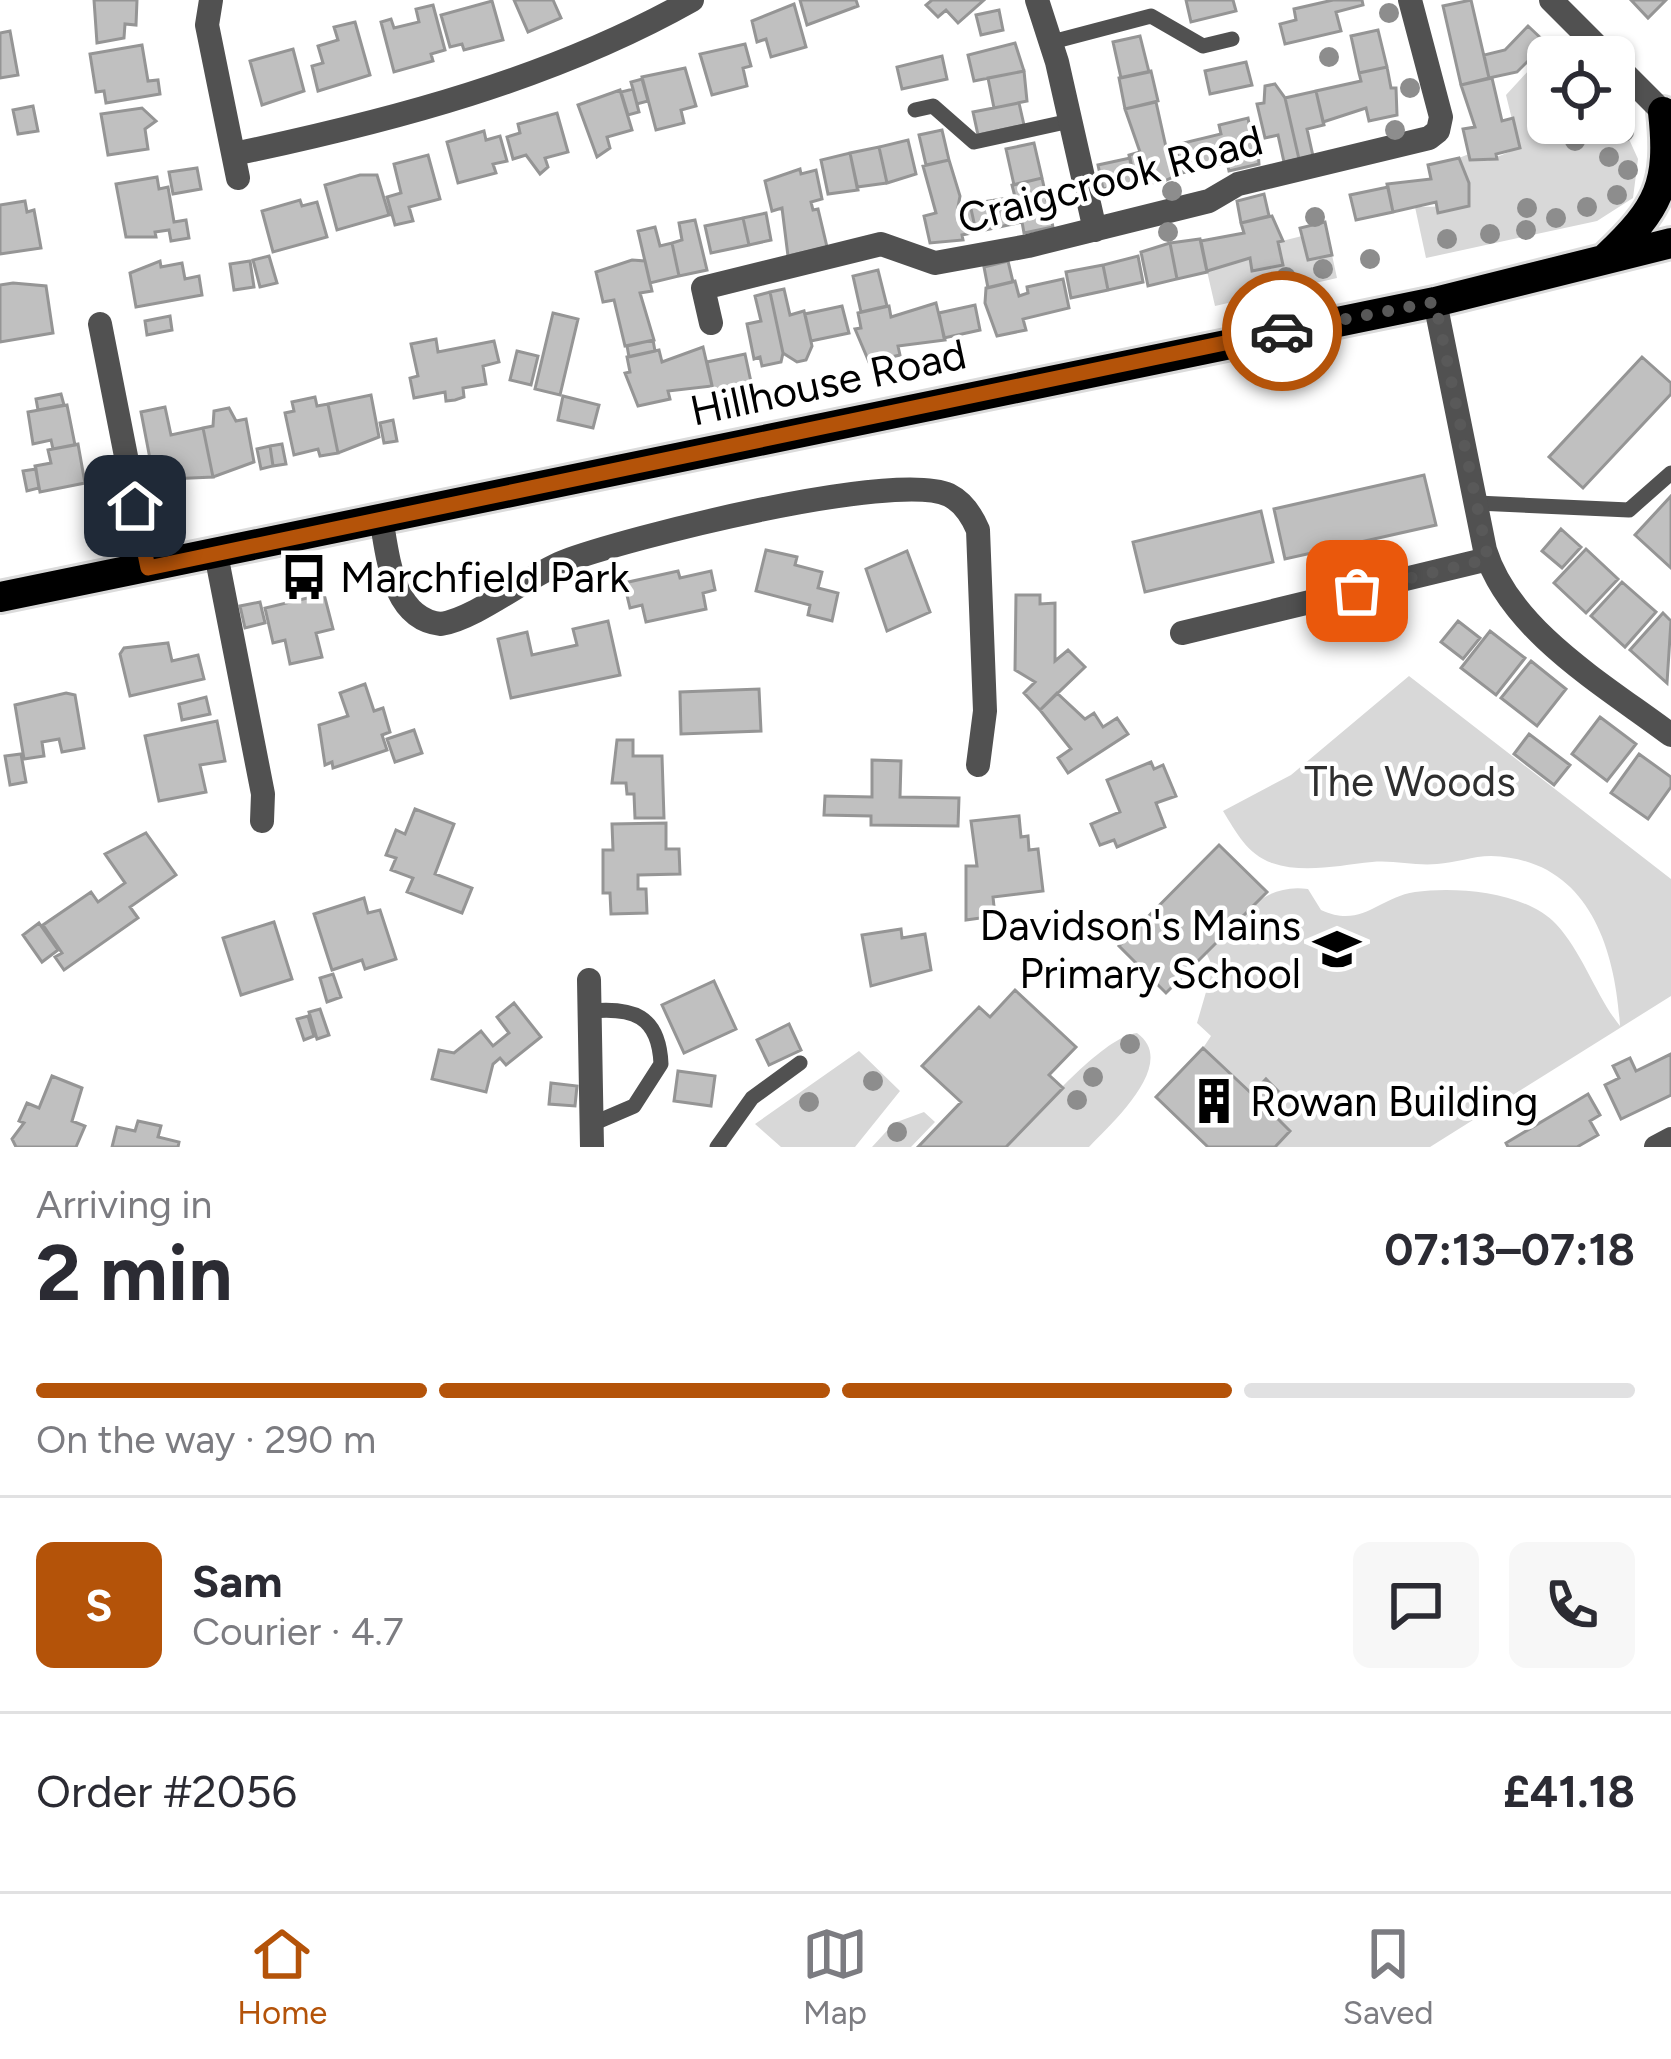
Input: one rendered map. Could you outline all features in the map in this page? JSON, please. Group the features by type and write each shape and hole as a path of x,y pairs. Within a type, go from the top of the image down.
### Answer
{"main road":[{"path":"1603,261 1655,206 1668,156 1667,116"},
{"name":"Hillhouse Road","path":"0,597 1435,302 1671,242"}],"street":[{"path":"211,0 208,25 236,166 493,87 621,36 692,0"},
{"path":"1037,0 1052,42 1096,230"},
{"name":"Craigcrook Road","path":"711,323 704,288 889,245 935,263 1096,230 1209,201 1238,184 1433,136 1441,116 1410,0"},
{"path":"1551,0 1587,36"},
{"path":"1635,84 1667,116"},
{"path":"1435,302 1488,559 1520,611 1671,735"},
{"path":"100,325 148,568"},
{"path":"381,518 403,599 419,618 441,624 532,575 597,550 868,490 948,494 964,507 978,530 985,711 978,765"},
{"path":"216,554 263,794 262,821"},
{"path":"1182,633 1488,559"},
{"path":"589,980 592,1136"},
{"path":"1656,1147 1671,1139"}],"lane":[{"path":"1052,42 1151,16 1203,46 1232,40"},
{"path":"915,110 933,106 974,142 1070,122"},
{"path":"1477,503 1629,510 1671,473"},
{"path":"590,1012 621,1008 641,1014 661,1047 661,1064 634,1106 592,1136"},
{"path":"717,1147 752,1098 800,1063"}],"green space":[{"path":"1527,72 1527,144 1631,144 1638,159 1633,198 1597,221 1426,258 1415,207 1469,206 1469,183 1459,158 1469,154 1487,161 1519,148 1506,95"},
{"path":"1302,236 1308,260 1332,255 1337,278 1215,306 1207,271 1250,258 1253,271 1282,265 1278,242"},
{"name":"The Woods","path":"1409,676 1671,879 1671,996 1430,1147 1275,1147 1290,1131 1264,1105 1277,1090 1266,1080 1252,1094 1203,1048 1211,1036 1197,1023 1213,968 1206,952 1251,907 1277,892 1308,889 1321,910 1348,916 1402,895 1432,890 1490,894 1527,905 1566,935 1620,1026 1602,937 1573,890 1551,872 1524,861 1491,856 1437,864 1284,866 1249,848 1223,811 1291,775"},
{"path":"1137,1033 1148,1046 1146,1076 1125,1108 1089,1147 1006,1147 1087,1063"},
{"path":"859,1051 900,1091 855,1147 781,1147 755,1124"},
{"path":"924,1112 935,1122 911,1147 872,1147 894,1123"}],"building":[{"path":"94,0 137,0 136,25 125,24 124,38 97,43"},
{"path":"514,0 553,0 561,18 528,32"},
{"path":"800,0 856,0 858,6 807,25"},
{"path":"932,0 984,0 958,23 946,10 938,17 926,5"},
{"path":"1186,0 1233,0 1236,11 1191,22"},
{"path":"1333,0 1362,0 1363,5 1336,12 1341,31 1285,44 1280,24 1296,20 1294,9"},
{"path":"1471,0 1489,78 1461,85 1443,6"},
{"path":"1631,0 1666,0 1648,18"},
{"path":"492,1 503,40 464,50 462,44 450,47 441,15"},
{"path":"794,4 806,47 771,57 766,39 757,42 752,21"},
{"path":"433,5 445,50 431,54 433,61 394,72 381,22 391,19 394,28 419,22 416,9"},
{"path":"999,10 1003,30 981,35 976,15"},
{"path":"355,22 370,75 318,91 312,66 323,63 318,46 338,40 334,27"},
{"path":"1528,26 1539,36 1527,36 1527,62 1517,72 1489,78 1484,55 1505,50"},
{"path":"1378,30 1387,67 1359,73 1351,36"},
{"path":"10,31 18,75 0,78 0,33"},
{"path":"1140,36 1149,72 1121,78 1113,42"},
{"path":"1015,43 1024,71 974,81 968,55"},
{"path":"745,44 751,66 743,68 747,86 712,95 700,54"},
{"path":"142,45 148,81 158,80 160,94 106,103 104,91 96,92 90,54"},
{"path":"293,49 304,91 262,105 250,61"},
{"path":"942,56 947,79 902,89 897,67"},
{"path":"1246,62 1252,85 1210,94 1205,71"},
{"path":"1387,67 1391,88 1396,88 1397,115 1369,121 1366,108 1323,122 1316,91 1361,81 1359,73"},
{"path":"685,68 696,106 681,110 684,123 656,130 642,77"},
{"path":"1024,71 1027,101 994,108 988,78"},
{"path":"1151,71 1158,101 1125,109 1119,78"},
{"path":"1492,78 1502,121 1513,118 1520,148 1496,154 1497,159 1470,160 1463,129 1475,127 1461,85"},
{"path":"642,79 648,101 637,104 631,82"},
{"path":"1275,84 1285,98 1299,159 1284,162 1278,135 1265,138 1257,104 1264,103 1265,86"},
{"path":"633,89 639,112 628,115 621,92"},
{"path":"620,90 632,130 607,137 610,148 597,157 578,105"},
{"path":"1316,91 1324,125 1307,129 1313,156 1299,159 1285,98"},
{"path":"1156,102 1166,147 1175,145 1182,173 1162,182 1135,184 1129,155 1140,152 1125,109"},
{"path":"1019,103 1024,125 978,135 973,112"},
{"path":"33,106 38,131 18,134 13,110"},
{"path":"142,108 156,121 145,129 148,149 108,155 101,114"},
{"path":"557,113 568,152 545,158 548,167 540,174 526,155 513,159 507,137 520,133 518,124"},
{"path":"1248,118 1252,139 1257,138 1259,164 1229,171 1226,157 1219,159 1220,164 1182,173 1175,145 1221,134 1219,125"},
{"path":"942,130 949,160 926,165 919,135"},
{"path":"484,131 486,140 500,136 507,161 493,164 496,173 458,183 447,142"},
{"path":"908,140 916,174 887,183 879,147"},
{"path":"1034,143 1042,178 1014,185 1006,149"},
{"path":"879,147 887,183 857,187 850,153"},
{"path":"850,153 858,190 828,194 821,160"},
{"path":"428,155 440,199 409,207 413,221 395,225 387,197 401,193 394,164"},
{"path":"1130,158 1135,182 1103,189 1098,165"},
{"path":"1459,158 1469,183 1469,206 1438,213 1436,202 1393,212 1387,184 1431,179 1428,165"},
{"path":"949,160 960,196 958,207 970,204 976,232 962,235 963,240 930,243 924,216 936,213 923,166"},
{"path":"197,168 201,189 173,194 169,172"},
{"path":"800,169 801,174 816,170 822,199 811,202 813,210 818,209 827,247 788,256 782,208 772,211 765,181"},
{"path":"377,175 389,215 337,230 325,185"},
{"path":"157,177 159,189 168,187 174,222 186,220 189,238 171,241 169,230 155,232 156,237 126,237 116,184"},
{"path":"1042,178 1053,227 1024,233 1022,222 976,232 970,204 1015,197 1012,185"},
{"path":"1388,187 1393,212 1356,220 1350,195"},
{"path":"1264,194 1269,216 1241,223 1237,201"},
{"path":"300,200 302,206 317,202 327,237 273,252 262,211"},
{"path":"25,201 27,212 34,210 41,248 0,254 0,205"},
{"path":"766,213 771,240 749,245 743,218"},
{"path":"1272,216 1283,241 1278,242 1283,265 1252,271 1250,258 1207,271 1201,241 1244,233 1241,223"},
{"path":"743,218 749,245 711,253 705,226"},
{"path":"695,220 707,270 679,276 672,243 682,240 679,223"},
{"path":"1325,222 1332,255 1308,260 1300,228"},
{"path":"655,227 660,246 672,243 679,276 650,283 638,231"},
{"path":"1200,239 1207,272 1177,279 1170,243"},
{"path":"1170,243 1177,279 1148,286 1141,252"},
{"path":"269,256 277,283 260,287 253,260"},
{"path":"1138,256 1143,282 1108,290 1103,265"},
{"path":"632,260 645,261 652,291 640,293 654,340 625,346 614,300 603,302 596,272"},
{"path":"160,261 161,267 182,263 185,279 199,276 202,295 136,307 130,273"},
{"path":"250,261 254,287 234,290 230,264"},
{"path":"1008,261 1013,282 988,288 984,267"},
{"path":"1103,265 1108,290 1071,298 1066,272"},
{"path":"878,270 887,306 861,312 853,276"},
{"path":"1063,279 1069,308 1023,319 1026,330 997,336 985,303 986,288 1015,281 1019,296 1028,293 1027,287"},
{"path":"0,285 46,286 53,333 0,342"},
{"path":"784,289 790,315 804,311 812,346 806,360 797,362 783,353 770,292"},
{"path":"770,292 783,353 781,362 762,366 760,357 754,359 747,324 761,321 755,296"},
{"path":"936,303 945,340 898,346 900,355 869,362 855,329 861,328 858,313 889,306 891,317"},
{"path":"975,305 980,330 944,338 939,313"},
{"path":"842,306 849,333 811,341 805,314"},
{"path":"553,313 578,319 560,395 535,389"},
{"path":"170,316 172,330 147,335 145,321"},
{"path":"436,339 438,352 494,341 499,362 483,366 486,384 463,388 464,397 455,400 446,401 445,392 414,398 410,378 418,376 411,344"},
{"path":"653,340 655,351 629,357 627,346"},
{"path":"703,347 712,386 668,391 670,399 638,406 625,373 630,372 627,357 659,350 662,362"},
{"path":"517,351 538,356 531,385 510,380"},
{"path":"745,354 751,382 713,390 707,362"},
{"path":"1642,357 1671,383 1671,394 1583,488 1549,457"},
{"path":"61,394 64,405 38,410 36,399"},
{"path":"371,395 379,437 338,453 328,404"},
{"path":"563,396 599,405 593,428 558,420"},
{"path":"315,397 317,406 328,404 338,453 320,456 318,449 294,455 285,413 294,411 292,402"},
{"path":"67,405 75,445 53,449 51,440 33,444 28,412"},
{"path":"165,407 171,435 203,428 213,477 169,479 165,461 151,464 141,412"},
{"path":"229,408 236,421 246,419 254,462 213,477 203,428 213,426 214,411"},
{"path":"393,420 397,441 384,443 380,423"},
{"path":"78,444 85,483 40,492 35,466 51,463 48,450"},
{"path":"282,444 286,464 273,466 270,446"},
{"path":"270,446 273,466 261,469 257,449"},
{"path":"36,469 39,488 27,491 23,471"},
{"path":"1424,475 1436,525 1285,559 1274,509"},
{"path":"1671,496 1671,568 1635,535"},
{"path":"1261,511 1273,562 1145,592 1133,542"},
{"path":"1561,529 1581,547 1562,568 1542,551"},
{"path":"1586,549 1618,579 1586,613 1554,583"},
{"path":"766,550 797,557 795,565 822,572 818,588 838,593 832,621 808,615 810,605 756,591"},
{"path":"907,551 930,612 887,631 866,569"},
{"path":"678,571 680,578 711,571 715,590 703,593 706,609 646,622 642,605 630,608 624,583"},
{"path":"1622,582 1656,612 1625,647 1591,616"},
{"path":"324,594 333,629 316,633 322,657 290,664 285,640 273,643 265,608"},
{"path":"1016,595 1040,595 1040,604 1055,603 1055,661 1068,650 1085,667 1040,710 1024,693 1035,682 1015,670"},
{"path":"260,602 265,623 245,628 240,606"},
{"path":"1663,613 1671,621 1667,683 1630,650"},
{"path":"608,621 620,675 511,698 498,639 527,632 532,655 577,645 573,629"},
{"path":"1458,621 1480,638 1463,659 1441,642"},
{"path":"1490,631 1525,658 1496,695 1461,668"},
{"path":"168,643 172,661 198,655 204,679 130,696 120,654 124,648"},
{"path":"1531,661 1566,689 1537,726 1501,698"},
{"path":"365,684 374,711 383,708 390,732 382,735 387,750 333,768 332,762 325,765 319,725 348,716 340,693"},
{"path":"759,689 761,731 681,734 680,692"},
{"path":"1057,693 1085,719 1094,713 1103,727 1117,718 1128,734 1068,773 1058,758 1071,749 1040,710"},
{"path":"75,695 84,748 62,752 59,739 42,742 44,756 24,759 15,705"},
{"path":"206,697 210,714 182,720 179,704"},
{"path":"1600,717 1636,744 1607,781 1572,754"},
{"path":"217,721 225,761 200,765 206,792 159,801 145,736"},
{"path":"414,730 422,753 395,762 387,739"},
{"path":"1529,734 1570,765 1554,785 1514,754"},
{"path":"617,740 633,740 633,756 662,756 664,818 635,818 634,794 627,794 626,783 612,783"},
{"path":"21,754 26,782 10,785 5,756"},
{"path":"1639,754 1671,777 1671,787 1648,819 1611,793"},
{"path":"872,760 901,761 900,797 959,798 958,826 871,825 871,816 824,815 825,796 872,797"},
{"path":"1151,762 1154,769 1163,765 1176,796 1156,803 1165,827 1117,847 1114,840 1100,845 1091,824 1120,812 1107,780"},
{"path":"415,809 454,824 435,874 472,888 462,913 407,892 413,878 391,870 396,858 386,855 396,830 405,834"},
{"path":"1019,816 1021,837 1028,836 1029,850 1038,849 1043,891 993,897 995,916 966,920 966,866 977,866 971,821"},
{"path":"666,823 666,849 679,849 680,874 638,875 638,889 646,889 647,913 611,914 610,893 603,893 603,850 613,850 612,824"},
{"path":"146,833 176,875 130,907 138,918 64,970 55,957 62,953 43,925 91,892 98,902 125,883 105,854"},
{"path":"1219,845 1267,892 1166,993 1119,946"},
{"path":"364,898 368,913 380,910 396,959 365,969 362,960 332,970 314,914"},
{"path":"274,922 292,979 241,995 223,938"},
{"path":"39,923 58,950 42,962 23,935"},
{"path":"901,929 902,938 925,934 931,970 871,986 862,935"},
{"path":"333,974 341,997 327,1002 320,978"},
{"path":"714,981 736,1029 684,1053 662,1005"},
{"path":"1015,990 1076,1047 1049,1075 1063,1088 1006,1147 918,1147 961,1102 922,1066 979,1007 990,1017"},
{"path":"514,1003 541,1037 506,1065 500,1058 493,1064 486,1092 432,1079 439,1050 454,1053 481,1031 493,1046 509,1033 497,1017"},
{"path":"320,1009 329,1035 317,1039 309,1012"},
{"path":"308,1016 314,1036 304,1040 297,1019"},
{"path":"789,1024 801,1050 769,1065 757,1040"},
{"name":"Rowan Building","path":"1203,1048 1252,1094 1266,1079 1278,1091 1264,1105 1290,1131 1275,1147 1208,1147 1156,1097"},
{"path":"1671,1054 1671,1095 1621,1119 1605,1085 1619,1078 1613,1066 1630,1058 1636,1071"},
{"path":"678,1071 715,1076 711,1106 674,1101"},
{"path":"52,1076 82,1088 72,1121 85,1126 76,1147 16,1147 12,1139 24,1123 19,1121 27,1103 39,1108"},
{"path":"551,1083 577,1086 575,1106 549,1104"},
{"path":"1588,1094 1600,1115 1590,1121 1598,1135 1577,1147 1508,1147 1506,1143"},
{"path":"138,1121 161,1126 158,1137 179,1142 178,1147 112,1147 117,1127 135,1131"}],"way so far":[{"path":"1282,331 1435,302 1488,559 1357,591"}],"place":[{"name":"Marchfield Park","path":"304,577"},
{"name":"Davidson's Mains Primary School","path":"1337,949"},
{"name":"Rowan Building","path":"1214,1101"}],"route":[{"path":"135,506 148,568 1282,331"}]}
